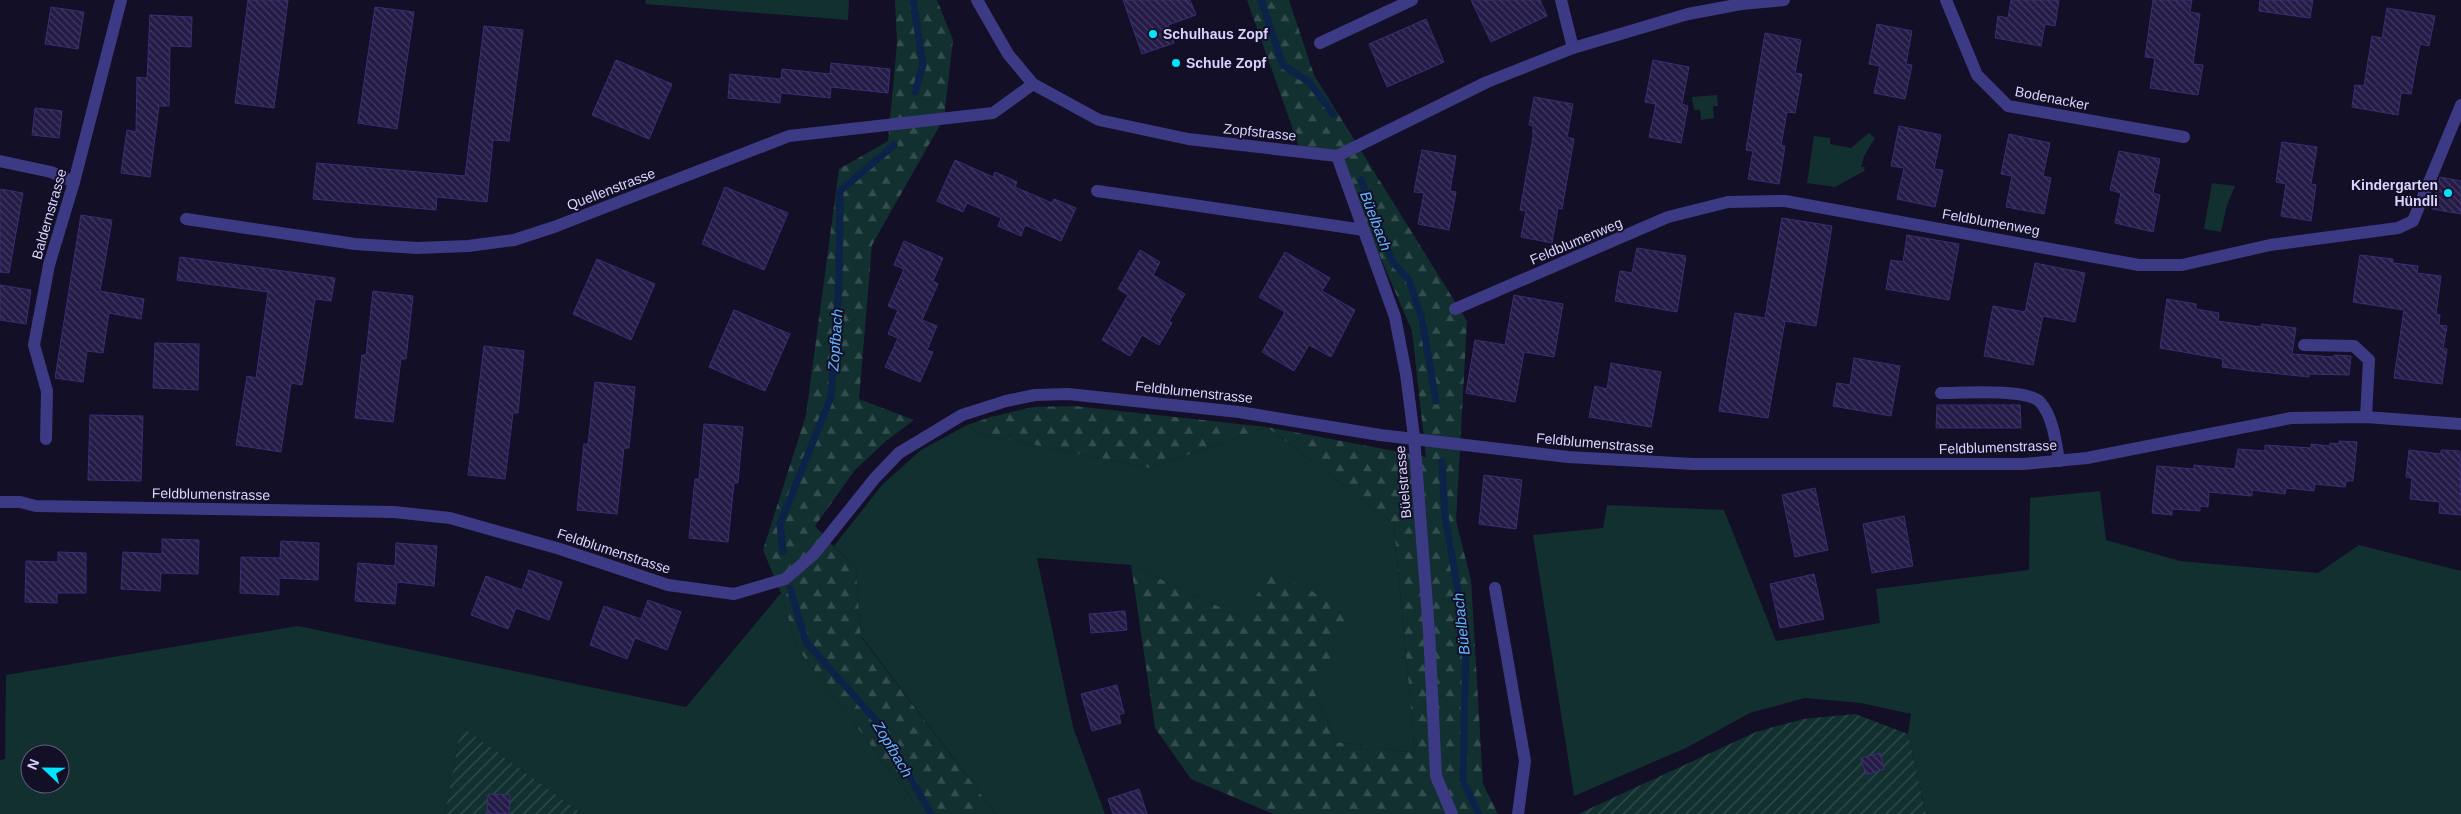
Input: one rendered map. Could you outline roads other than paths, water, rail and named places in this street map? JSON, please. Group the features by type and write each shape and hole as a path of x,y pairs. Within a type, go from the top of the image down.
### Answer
{"street":[{"name":"Baldernstrasse","path":"46,439 47,392 34,345 49,265 74,182 121,0"},
{"name":"Zopfstrasse","path":"977,0 1008,54 1033,84 1099,120 1188,139 1337,156"},
{"path":"1320,43 1412,0"},
{"path":"1561,0 1573,48"},
{"path":"1337,156 1487,82 1573,48 1688,14 1732,6 1784,0"},
{"name":"Bodenacker","path":"1946,0 1977,75 2008,106 2184,137"},
{"name":"Quellenstrasse","path":"186,219 355,244 417,248 468,246 514,240 554,227 789,136 993,113 1033,84"},
{"name":"Feldblumenweg","path":"1455,309 1668,217 1728,202 1785,201 2139,265 2182,265 2270,245 2398,228 2412,221 2461,105"},
{"name":"Büelstrasse","path":"1337,156 1395,317 1406,374 1414,437 1429,631 1436,776 1452,814"},
{"path":"0,161 51,172 74,182"},
{"path":"1097,191 1364,230"},
{"path":"2304,345 2354,346 2369,360 2366,417"},
{"path":"1941,393 2026,395 2039,401 2046,411 2059,461"},
{"name":"Feldblumenstrasse","path":"0,502 20,502 36,506 394,512 450,518 560,548 668,586 734,594 785,579 814,554 875,478 899,453 962,416 1006,401 1036,395 1068,394 1239,412 1380,435 1414,437 1568,457 1636,462 2014,464 2087,458 2291,418 2366,417 2461,424"},
{"path":"1495,588 1525,761 1518,814"}],"waterway":[{"name":"Zopfbach","path":"913,0 923,65 915,92"},
{"name":"Büelbach","path":"1261,0 1283,65 1309,82 1333,114"},
{"name":"Zopfbach","path":"783,551 780,524 831,397 839,283 840,191 894,145"},
{"name":"Büelbach","path":"1361,180 1392,261 1409,280 1422,319 1436,401"},
{"name":"Büelbach","path":"1442,462 1445,516 1466,638 1463,781 1479,814"},
{"name":"Zopfbach","path":"790,588 806,642 881,726 931,814"}],"place":[{"name":"Schulhaus Zopf","path":"1153,34"},
{"name":"Schule Zopf","path":"1176,63"},
{"name":"Kindergarten Hündli","path":"2448,193"}]}
